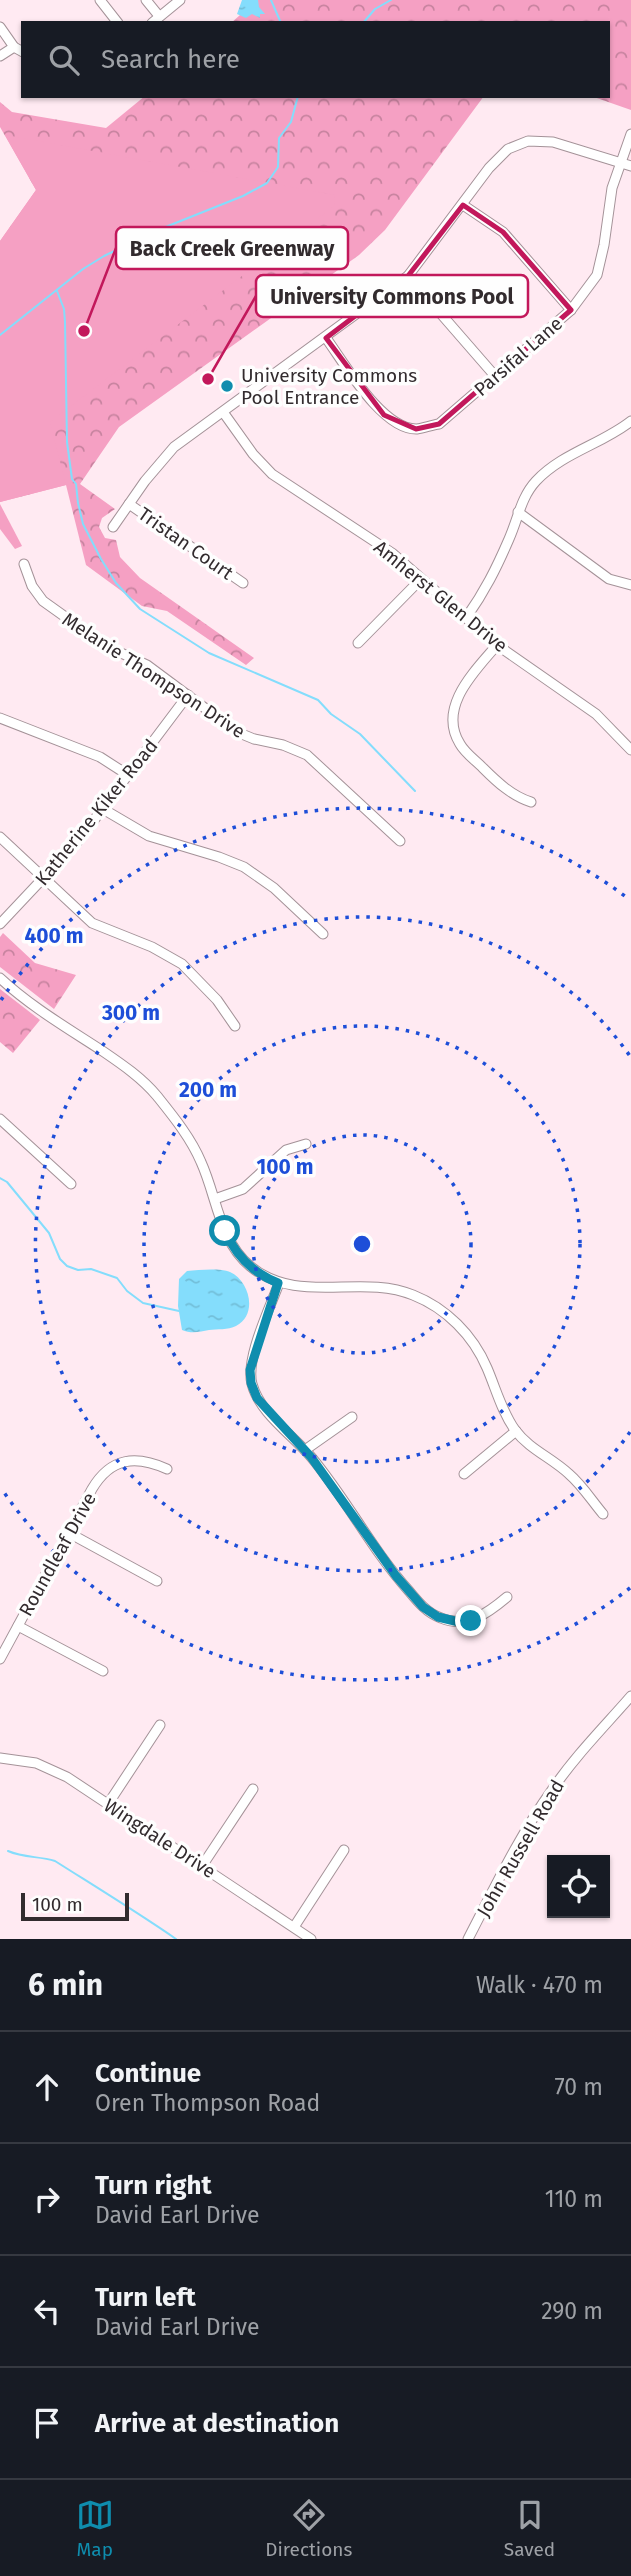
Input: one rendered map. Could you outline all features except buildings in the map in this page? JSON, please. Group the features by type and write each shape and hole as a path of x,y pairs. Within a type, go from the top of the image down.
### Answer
{"street":[{"path":"100,0 116,21"},
{"path":"146,0 156,20 180,0"},
{"path":"0,27 18,50 0,56"},
{"name":"Parsifal Lane","path":"326,338 384,415 398,425 416,429 439,424 571,310 597,275 612,188 631,134"},
{"path":"113,527 145,481 174,447 408,276 489,167 508,149 528,141 553,142 631,166"},
{"path":"463,205 503,232 571,310"},
{"path":"408,276 495,376"},
{"name":"Amherst Glen Drive","path":"223,412 253,454 272,474 392,553 498,645 596,714 631,750"},
{"path":"466,618 489,585 519,512 535,482 549,468 631,421"},
{"name":"Tristan Court","path":"129,504 243,583"},
{"path":"519,512 609,579 631,585"},
{"name":"Melanie Thompson Drive","path":"24,564 32,586 43,601 92,637 147,665 247,737 283,745 311,758 400,841"},
{"path":"358,643 421,579"},
{"path":"498,645 479,665 457,697 453,712 453,729 460,746 486,772 516,797 531,802"},
{"name":"Katherine Kiker Road","path":"0,924 45,879 103,809 188,695"},
{"path":"0,719 100,757 128,775"},
{"path":"103,809 149,836 219,856 244,867 274,888 323,934"},
{"path":"0,837 92,923 152,947 182,964 217,1000 235,1026"},
{"path":"0,978 35,1006 127,1068 155,1093 197,1153 225,1231 237,1254 256,1271 278,1283 307,1288 383,1287 416,1296 438,1308 457,1324 473,1343 516,1432 529,1445 572,1476 603,1514"},
{"path":"0,1119 71,1184"},
{"path":"215,1199 243,1189 286,1150 306,1144"},
{"path":"278,1283 253,1357 251,1383 263,1406 305,1450 329,1480 375,1550 429,1612 447,1620 471,1621 487,1613 507,1597"},
{"path":"305,1450 352,1417"},
{"path":"464,1474 516,1432"},
{"name":"Roundleaf Drive","path":"0,1659 92,1489 104,1473 125,1461 141,1460 167,1469"},
{"path":"69,1532 158,1581"},
{"path":"18,1626 103,1671"},
{"name":"John Russell Road","path":"468,1939 515,1849 552,1789 573,1761 631,1696"},
{"path":"108,1804 160,1725"},
{"name":"Wingdale Drive","path":"0,1758 48,1766 311,1939"},
{"path":"202,1866 253,1789"},
{"path":"294,1927 344,1850"}],"highlighted area":[{"path":"463,205 503,232 571,310 439,424 416,429 384,415 326,338 408,276"}],"green space":[{"path":"246,0 631,0 631,110 597,98 610,98 610,21 233,21 240,15"},
{"path":"143,98 483,98 385,230 359,255 119,427 80,484 115,509 102,518 99,527 105,538 116,540 120,557 140,578 254,658 246,665 167,611 142,606 86,565 66,485 0,502 0,241 36,190 0,127 0,102 12,112 106,128"},
{"path":"5,135 335,195 334,206 50,422 66,485 0,502 0,241 36,190"},
{"path":"0,504 22,546 15,549 0,529"},
{"path":"3,933 35,963 76,975 54,1009 0,967 0,937"},
{"path":"0,989 40,1020 13,1053 0,1042"}],"water":[{"path":"242,0 258,0 259,7 265,14 260,14 260,18 252,14 246,18 237,14"},
{"path":"221,1270 237,1276 249,1298 247,1314 243,1321 226,1329 196,1332 182,1330 178,1306 179,1279 187,1271"}],"waterway":[{"path":"271,0 280,21"},
{"path":"365,21 375,9 391,0"},
{"path":"0,335 83,269 104,256 267,183 278,167 279,138 291,122 297,98"},
{"path":"57,291 64,309 67,442 72,479 76,484 83,524 116,583 140,609 209,653 318,700 331,714 360,734 415,791"},
{"path":"0,1178 7,1182 49,1233 60,1259 67,1266 78,1270 91,1269 117,1278 127,1291 143,1303 179,1311"},
{"path":"8,1851 55,1861 176,1939"}],"place":[{"name":"Back Creek Greenway","path":"84,331"},
{"name":"University Commons Pool","path":"208,379"},
{"name":"University Commons Pool Entrance","path":"227,386"}],"route":[{"path":"225,1231 233,1248 246,1263 278,1283 250,1370 251,1383 257,1398 311,1457 375,1550 423,1607 447,1620 471,1621"}]}
